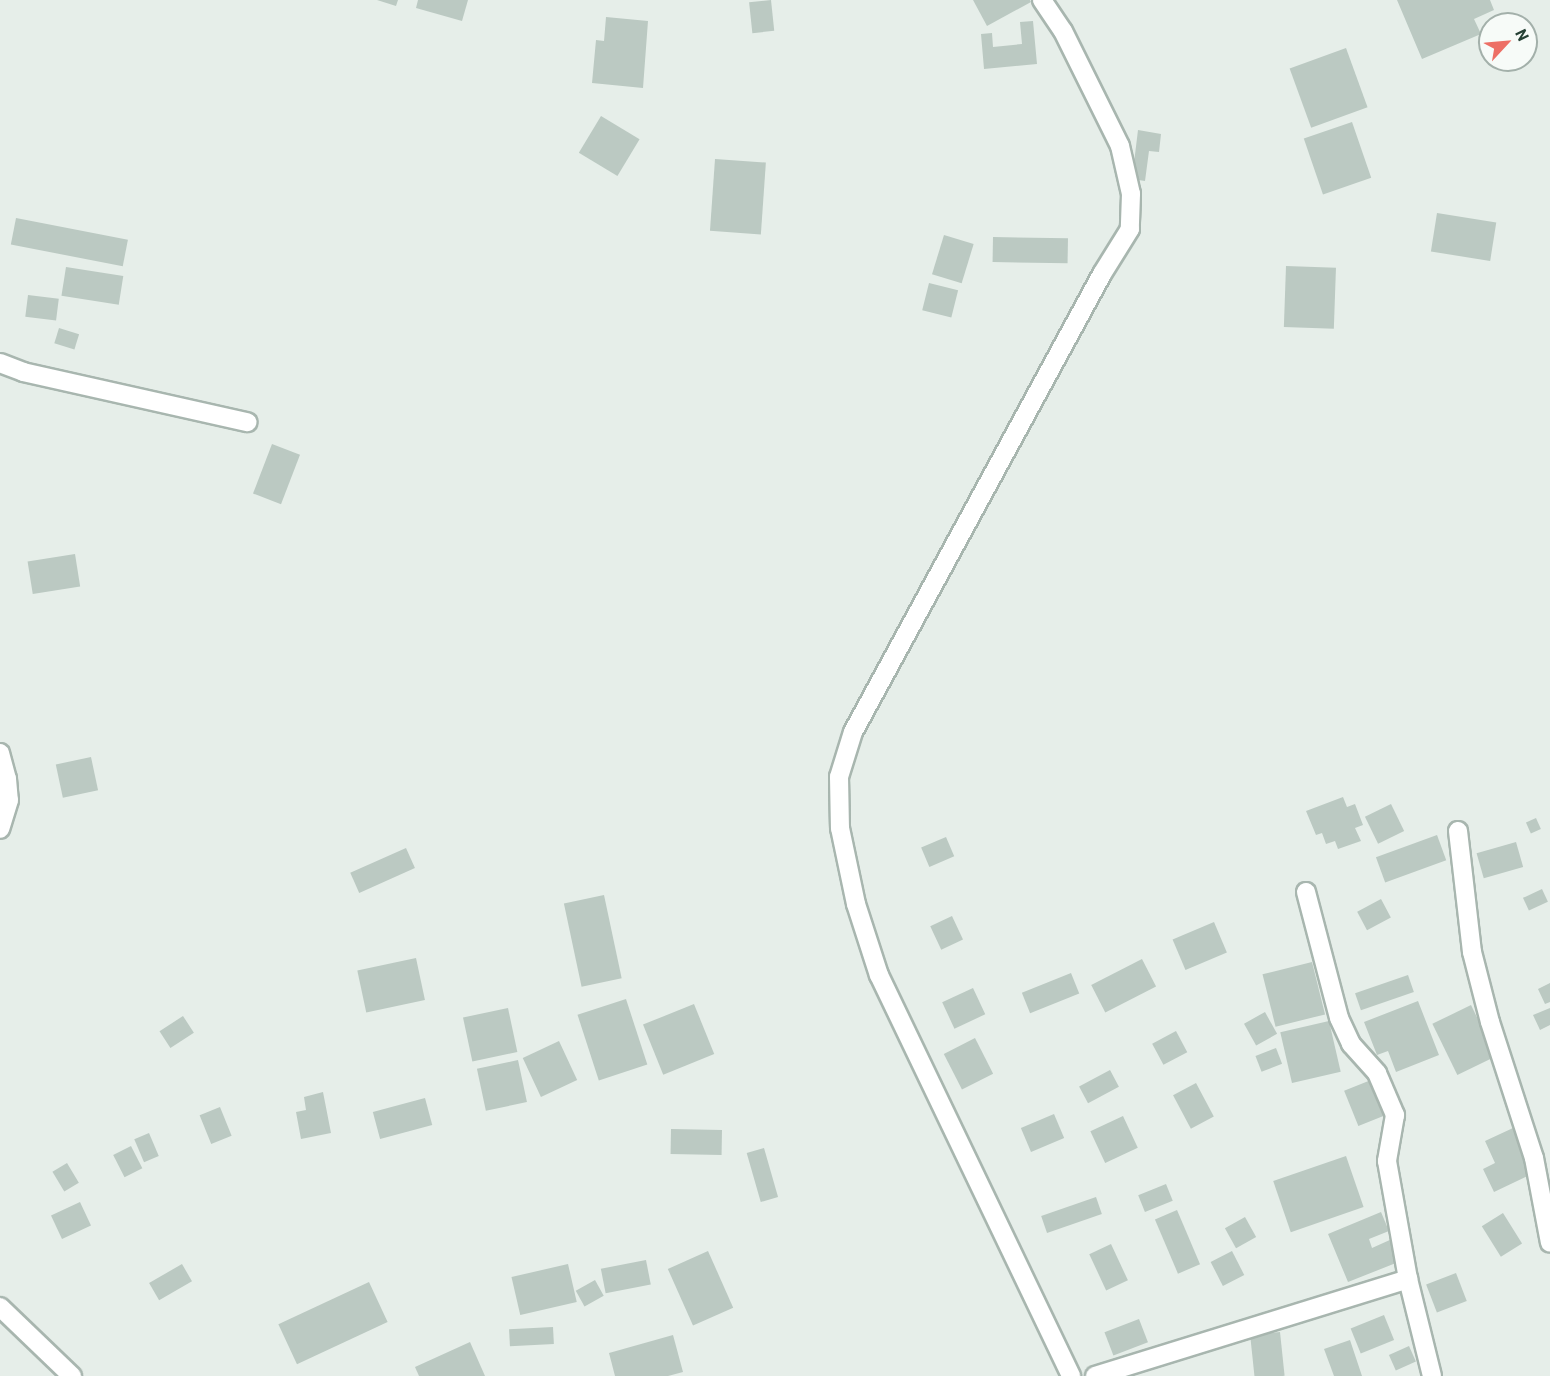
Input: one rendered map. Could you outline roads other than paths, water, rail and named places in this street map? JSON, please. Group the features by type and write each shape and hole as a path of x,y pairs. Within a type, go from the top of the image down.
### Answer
{"street":[{"path":"1042,0 1063,31 1120,146 1131,194 1130,229 1102,274 853,732 839,777 842,839 856,904 879,975 1071,1376"},
{"path":"0,363 23,372 246,422"},
{"path":"0,753 8,780 9,800 0,829"},
{"path":"1458,831 1472,952 1490,1022 1534,1158 1550,1243"},
{"path":"1306,892 1339,1018 1351,1044 1377,1073 1395,1115 1387,1161 1408,1279 1432,1376"},
{"path":"1095,1376 1408,1279"},
{"path":"0,1307 72,1376"}]}
